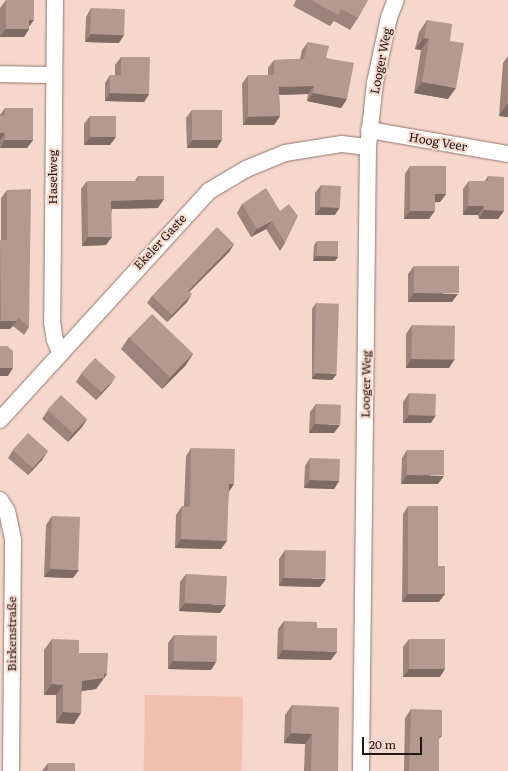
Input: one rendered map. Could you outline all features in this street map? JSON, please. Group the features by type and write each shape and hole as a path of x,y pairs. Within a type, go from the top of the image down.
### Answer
{"street":[{"name":"Haselweg","path":"55,0 53,75 52,322 55,340 60,352"},
{"name":"Looger Weg","path":"361,771 368,147 377,76 389,17 396,0"},
{"path":"0,74 53,75"},
{"name":"Hoog Veer","path":"369,130 508,154"},
{"name":"Ekeler Gaste","path":"0,420 60,352 209,191 246,169 285,153 342,144 368,147"},
{"name":"Birkenstraße","path":"0,500 7,511 13,540 11,771"}],"shaded area":[{"path":"145,695 243,697 242,771 144,771"}],"building":[{"path":"6,0 34,0 34,20 29,20 29,29 6,29"},
{"path":"311,0 368,0 358,18 341,9 338,15"},
{"path":"91,8 125,9 124,35 90,34"},
{"path":"427,20 452,24 450,41 464,43 456,88 422,82 429,39 424,38"},
{"path":"308,42 329,46 326,58 354,63 347,99 313,93 314,86 279,87 280,116 248,117 248,75 274,75 274,60 304,59"},
{"path":"121,57 150,57 149,94 110,93 110,75 121,75"},
{"path":"5,108 33,108 33,140 5,140 5,133 0,133 0,116 5,115"},
{"path":"192,110 222,110 222,140 192,140"},
{"path":"90,116 116,116 116,137 90,137"},
{"path":"410,166 446,166 446,194 435,194 435,211 410,211"},
{"path":"138,176 164,176 164,199 111,201 112,237 88,237 87,181 138,181"},
{"path":"488,176 504,177 504,211 484,210 484,206 468,206 469,181 488,181"},
{"path":"321,185 341,186 340,208 320,207"},
{"path":"266,188 280,211 289,204 298,216 285,243 272,221 257,229 242,204"},
{"path":"31,189 29,327 19,318 16,321 1,321 0,240 7,240 7,190"},
{"path":"217,227 234,244 188,291 192,294 172,315 152,296"},
{"path":"317,241 338,241 338,256 317,256"},
{"path":"414,266 459,266 459,293 414,293"},
{"path":"316,303 339,304 337,374 314,373"},
{"path":"152,314 193,354 170,377 129,338"},
{"path":"412,325 455,326 454,360 411,359"},
{"path":"0,346 7,346 13,351 13,368 0,368"},
{"path":"95,358 116,377 102,392 81,374"},
{"path":"409,393 436,394 435,416 408,415"},
{"path":"61,395 87,419 73,433 47,410"},
{"path":"316,404 341,405 340,425 315,424"},
{"path":"28,433 48,451 33,468 13,450"},
{"path":"191,448 235,449 234,484 229,484 227,541 181,539 182,506 190,507"},
{"path":"407,450 444,450 444,475 407,475"},
{"path":"310,458 340,459 339,481 309,480"},
{"path":"408,506 438,506 438,566 445,566 445,594 408,594"},
{"path":"52,516 80,517 78,570 50,569"},
{"path":"285,550 326,551 326,579 285,578"},
{"path":"186,574 227,576 225,605 184,603"},
{"path":"284,621 317,622 317,628 337,628 337,652 283,650"},
{"path":"174,635 217,636 217,662 174,661"},
{"path":"52,639 79,640 79,653 108,653 107,674 104,674 104,678 82,681 81,713 63,712 63,685 52,684"},
{"path":"409,639 445,639 445,669 409,669"},
{"path":"292,705 339,707 338,771 311,771 312,734 291,733"},
{"path":"411,709 442,710 442,736 439,736 439,771 409,771"},
{"path":"48,763 75,763 75,771 48,771"}]}
